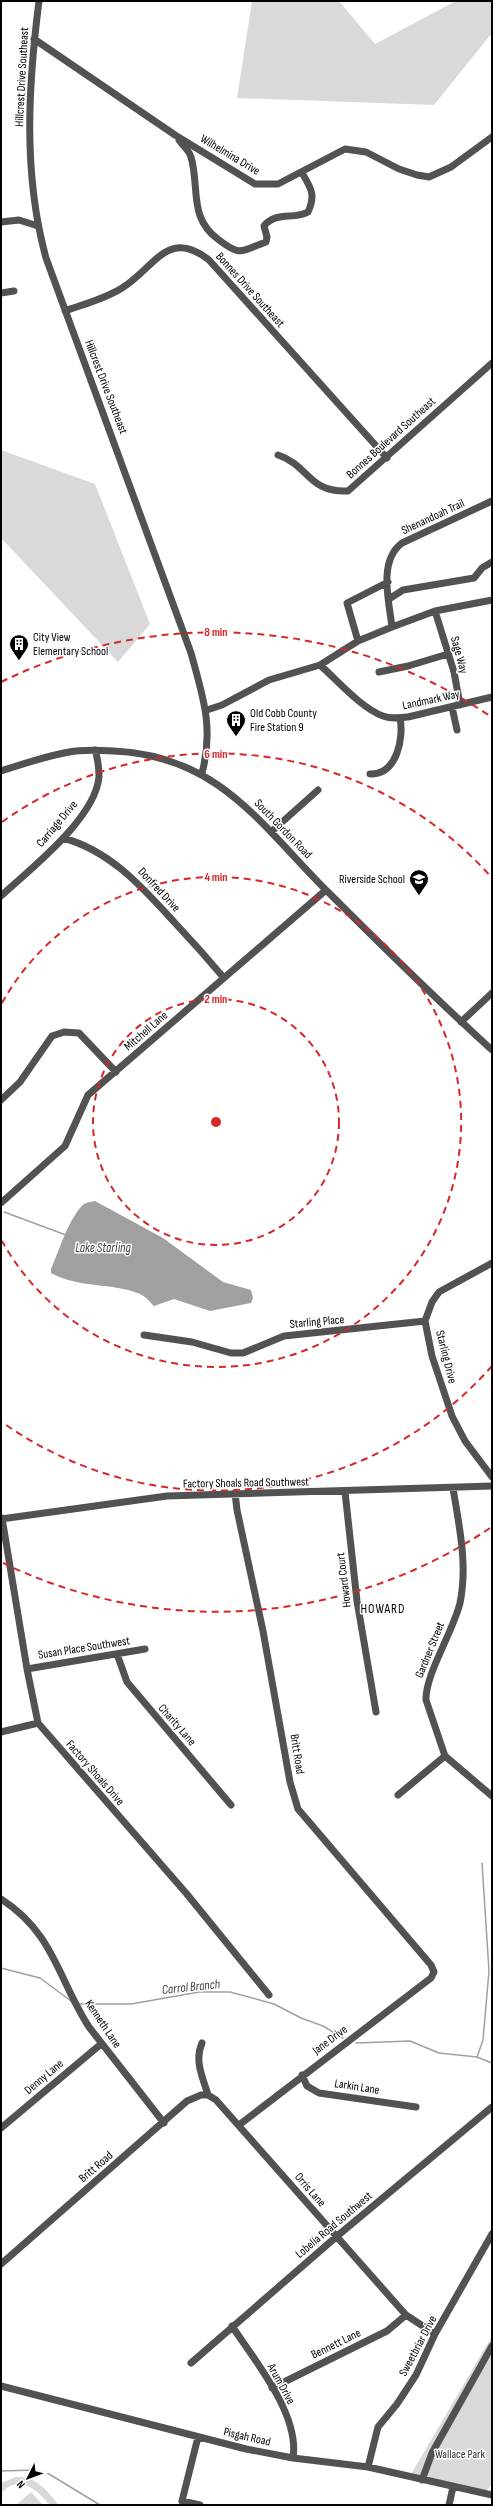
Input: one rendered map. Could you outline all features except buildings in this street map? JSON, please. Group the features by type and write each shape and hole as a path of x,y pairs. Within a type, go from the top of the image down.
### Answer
{"street":[{"name":"Hillcrest Drive Southeast","path":"39,1 34,40 30,146 33,194 38,226 46,258 186,639 207,710 209,733 202,773"},
{"name":"Wilhelmina Drive","path":"34,40 175,135 255,184 278,184 302,173 345,149 366,152 399,169 417,176 429,177 451,167 492,137"},
{"path":"175,135 191,156 195,197 202,225 214,237 234,251 241,251 266,242 267,237 264,226 269,220 281,216 308,212 313,202 313,191 302,173"},
{"path":"1,222 19,220 38,226"},
{"name":"Bonnes Drive Southeast","path":"65,311 123,288 156,258 171,249 184,247 198,252 209,260 387,458"},
{"path":"1,292 14,291"},
{"name":"Bonnes Boulevard Southeast","path":"278,455 290,459 316,485 333,492 348,491 387,458 492,363"},
{"name":"Shenandoah Trail","path":"392,627 388,582 389,558 393,550 402,543 492,501"},
{"path":"389,599 403,590 474,578 482,568 492,562"},
{"path":"358,641 347,603 388,582"},
{"path":"207,710 222,705 269,680 320,665 358,641 392,627 435,611 492,600"},
{"name":"Sage Way","path":"435,611 448,654 460,705"},
{"path":"379,672 408,666 448,654"},
{"name":"Landmark Way","path":"320,665 365,705 382,716 400,718 492,697"},
{"path":"452,707 457,730"},
{"path":"370,774 377,774 388,768 399,748 402,727 400,718"},
{"name":"South Gordon Road","path":"1,771 51,756 95,750 139,752 175,762 202,773 240,802 271,832 326,890 461,1022 492,1050"},
{"name":"Carriage Drive","path":"1,896 63,838 83,813 98,782 95,750"},
{"path":"271,832 318,790"},
{"name":"Donfred Drive","path":"63,838 96,852 127,872 154,898 224,978"},
{"name":"Mitchell Lane","path":"2,1201 65,1146 88,1095 326,890"},
{"path":"461,1022 492,993"},
{"path":"1,1100 20,1082 52,1036 64,1032 79,1033 116,1072"},
{"name":"Starling Drive","path":"492,1263 439,1292 432,1302 425,1321 432,1356 452,1416 477,1459 492,1477"},
{"name":"Starling Place","path":"144,1335 192,1342 231,1353 243,1353 284,1336 425,1321"},
{"name":"Factory Shoals Road Southwest","path":"2,1518 166,1496 236,1493 345,1492 492,1486"},
{"name":"Gardner Street","path":"453,1488 464,1572 460,1603 451,1633 426,1692 432,1720 445,1756 492,1796"},
{"name":"Howard Court","path":"345,1492 357,1601 376,1712"},
{"name":"Britt Road","path":"236,1493 237,1510 266,1646 290,1782 298,1809 431,1965 434,1972"},
{"name":"Factory Shoals Drive","path":"2,1518 27,1669 38,1723 186,1893 269,1995"},
{"name":"Susan Place Southwest","path":"27,1669 145,1649"},
{"name":"Charity Lane","path":"116,1654 122,1672 130,1686 231,1805"},
{"path":"1,1732 38,1723"},
{"path":"398,1795 445,1756"},
{"name":"Kenneth Lane","path":"1,1899 21,1913 46,1944 57,1962 78,2010 101,2044 164,2122"},
{"name":"Jane Drive","path":"238,2124 431,1978 434,1972"},
{"path":"202,2043 198,2053 200,2067 208,2095"},
{"name":"Denny Lane","path":"1,2128 101,2044"},
{"name":"Larkin Lane","path":"302,2075 307,2086 319,2093 416,2107"},
{"name":"Britt Road","path":"1,2264 187,2101 200,2095 208,2095"},
{"name":"Orris Lane","path":"208,2095 216,2100 238,2124 406,2315 435,2334"},
{"name":"Lobelia Road Southwest","path":"191,2363 336,2237 492,2107"},
{"name":"Sweetbriar Drive","path":"368,2467 378,2427 397,2404 416,2375 435,2334 492,2234"},
{"name":"Bennett Lane","path":"272,2388 387,2331 406,2315"},
{"name":"Arum Drive","path":"232,2326 272,2388 290,2424 294,2438 294,2458"},
{"path":"422,2480 432,2453 492,2346"},
{"name":"Pisgah Road","path":"1,2386 198,2437 294,2458 368,2467 492,2495"},
{"path":"198,2437 182,2501 200,2505"},
{"path":"449,2505 453,2487"}],"green space":[{"path":"252,1 339,1 375,44 456,1 492,1 492,33 434,105 237,98"},
{"path":"1,450 95,484 150,624 118,662 1,538"},
{"name":"Wallace Park","path":"492,2336 492,2484 484,2494 410,2476"},
{"path":"16,2477 30,2479 41,2485 59,2505 50,2505 34,2489 21,2484 15,2484 8,2487 1,2493 1,2483"},
{"path":"31,2492 43,2505 16,2505"}],"water":[{"name":"Lake Starling","path":"95,1201 163,1238 223,1282 251,1290 253,1298 251,1303 210,1311 174,1299 154,1306 142,1295 129,1290 84,1284 62,1278 51,1273 51,1269 64,1236 76,1213 83,1205 88,1202"}],"waterway":[{"path":"4,1212 66,1235"},
{"path":"477,2057 483,2040 489,1971 482,1863"},
{"path":"1,1968 40,1978 71,2001"},
{"name":"Carrol Branch","path":"80,2004 131,2004 199,1992 230,1992 274,2004 301,2018 323,2026 343,2038"},
{"path":"356,2043 410,2041 439,2053 477,2057 492,2063"},
{"path":"1,2471 34,2470 49,2474 100,2505"}],"place":[{"name":"City View Elementary School","path":"19,661"},
{"name":"Old Cobb County Fire Station 9","path":"236,737"},
{"name":"Riverside School","path":"419,896"}],"district":[{"name":"HOWARD","path":"383,1609"}]}
